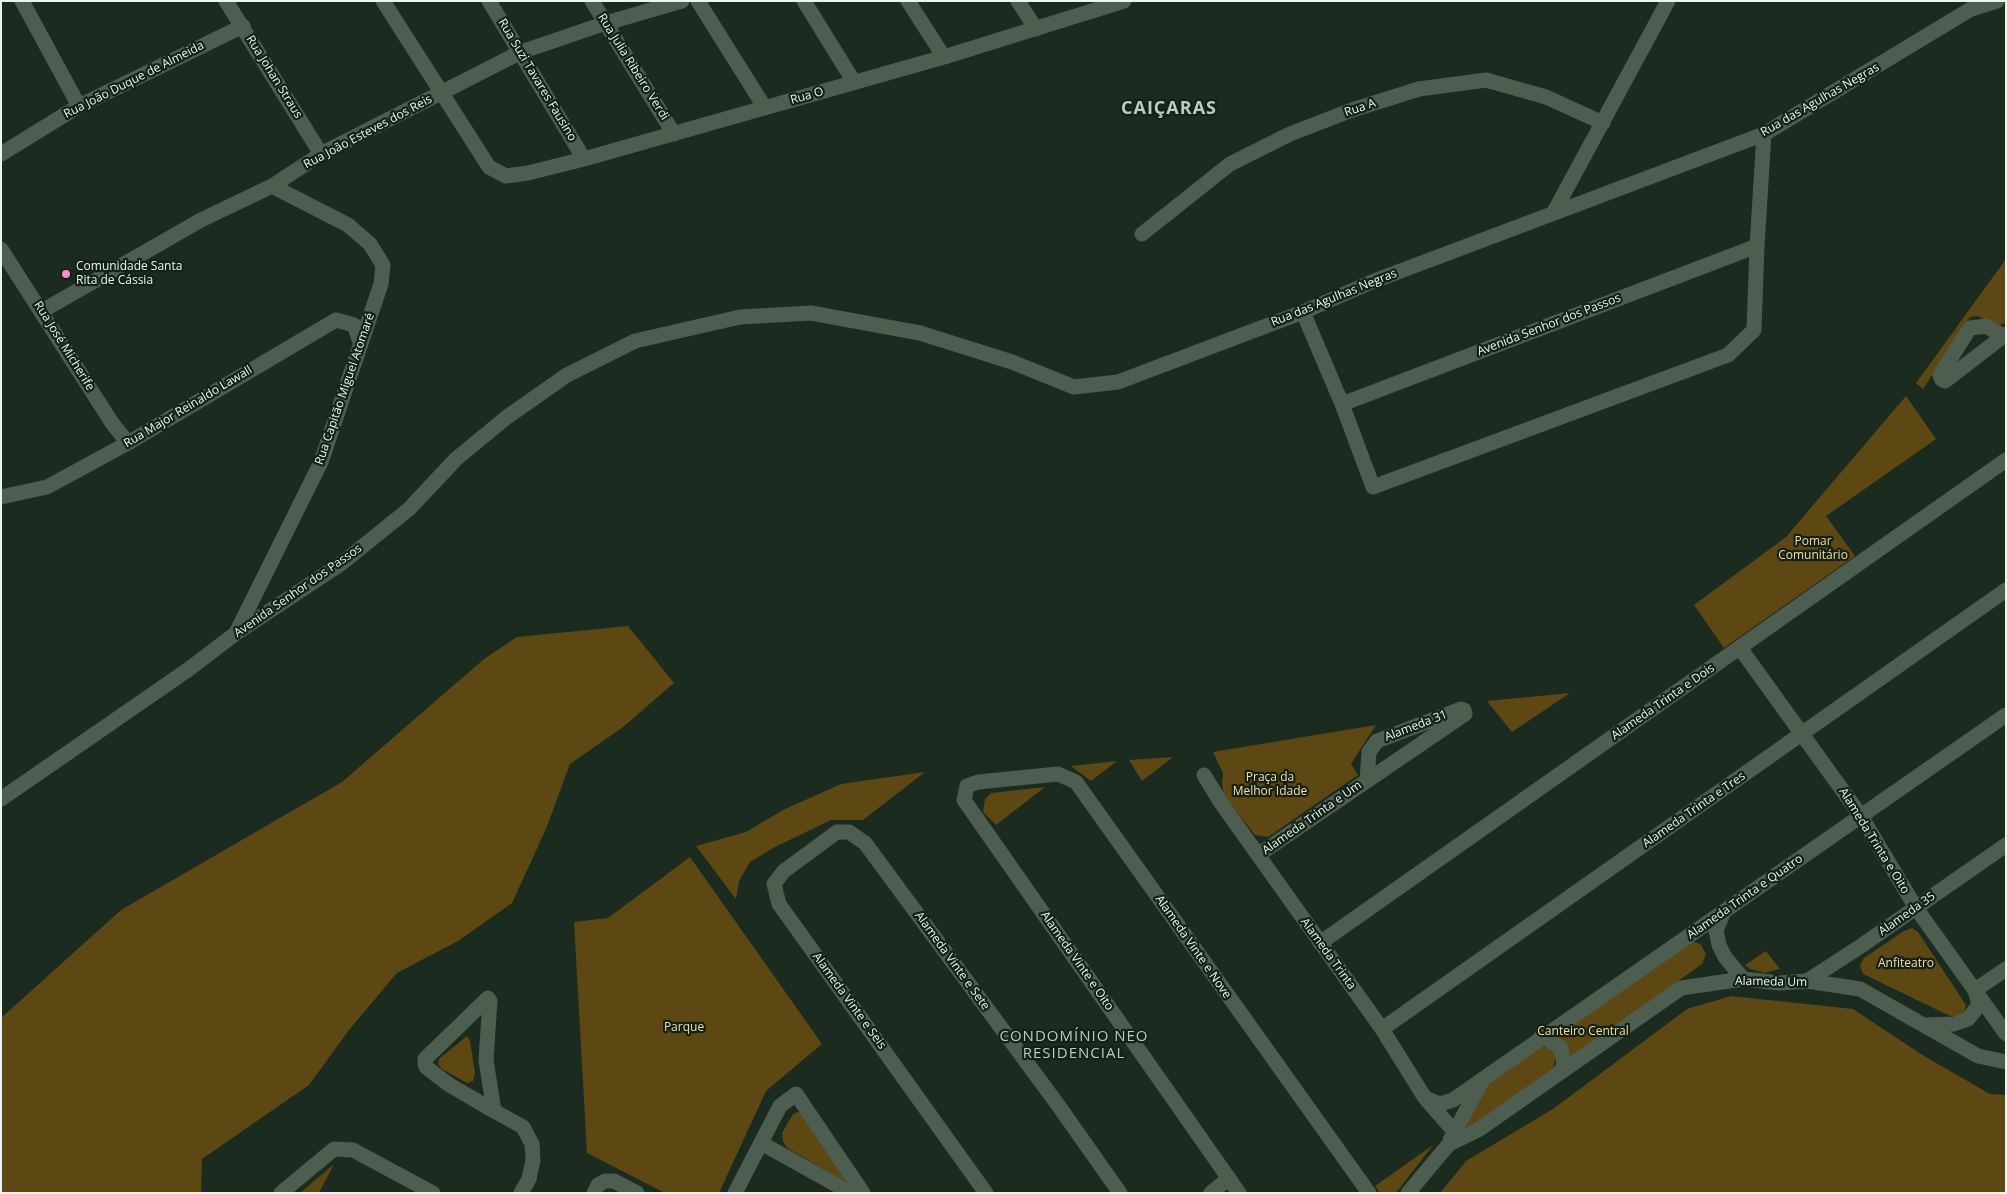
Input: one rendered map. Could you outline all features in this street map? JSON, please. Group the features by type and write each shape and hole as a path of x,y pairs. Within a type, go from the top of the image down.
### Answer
{"street":[{"path":"22,1 79,106"},
{"name":"Rua Johan Straus","path":"226,1 321,154"},
{"path":"383,1 442,92"},
{"name":"Rua Suzi Tavares Fausino","path":"489,1 584,159"},
{"name":"Rua Julia Ribeiro Verdi","path":"592,1 674,134"},
{"name":"Rua João Esteves dos Reis","path":"42,311 201,220 272,186 321,154 521,52 606,23 682,1"},
{"path":"698,1 765,108"},
{"path":"804,1 854,82"},
{"path":"908,1 944,57"},
{"path":"1018,1 1036,29"},
{"path":"1554,212 1668,1"},
{"name":"Rua das Agulhas Negras","path":"635,341 740,317 811,313 920,333 1012,362 1074,387 1118,382 1303,312 1374,281 1764,134 1971,9 1997,1"},
{"name":"Rua O","path":"442,92 489,167 506,176 528,174 944,57 1121,2"},
{"name":"Rua João Duque de Almeida","path":"1,154 79,106 243,26"},
{"name":"Rua A","path":"1142,234 1230,164 1290,134 1352,110 1419,89 1486,80 1546,97 1602,123"},
{"path":"1303,312 1342,404 1373,487 1728,355 1754,330 1764,134"},
{"name":"Rua Capitão Miguel Atomaré","path":"235,634 321,462 381,284 383,265 370,244 348,225 272,186"},
{"name":"Avenida Senhor dos Passos","path":"1342,404 1757,246"},
{"name":"Rua José Micherife","path":"1,249 112,423 128,443"},
{"name":"Rua Major Reinaldo Lawall","path":"1,497 47,487 128,443 336,320 354,325 360,342"},
{"path":"1986,326 2005,335 1945,381 1940,378 1970,328 1986,326"},
{"name":"Avenida Senhor dos Passos","path":"1,799 189,669 235,634 342,563 409,509 456,459 507,416 567,375 635,341"},
{"name":"Alameda Trinta e Dois","path":"1320,943 2006,460"},
{"name":"Alameda Trinta e Tres","path":"1382,1029 2006,590"},
{"name":"Alameda Trinta e Oito","path":"1740,648 1861,816 1916,908 2006,1034"},
{"name":"Alameda 31","path":"1461,709 1464,710 1465,714 1367,780 1369,752 1377,742 1461,709"},
{"name":"Alameda Trinta e Quatro","path":"1425,1098 1440,1104 1453,1100 2006,715"},
{"name":"Alameda Vinte e Nove","path":"978,782 1058,774 1076,782 1369,1193"},
{"name":"Alameda Trinta","path":"1204,775 1220,803 1382,1029 1451,1137"},
{"name":"Alameda Trinta e Um","path":"1258,855 1367,780"},
{"name":"Alameda Vinte e Oito","path":"978,782 967,786 964,800 1239,1193"},
{"name":"Alameda Vinte e Seis","path":"849,832 837,832 784,871 774,884 779,904 986,1193"},
{"name":"Alameda Vinte e Sete","path":"849,832 865,844 1058,1105 1120,1193"},
{"name":"Alameda 35","path":"1807,981 1861,946 2006,845"},
{"path":"1724,912 1716,930 1719,945 1725,957 1743,979"},
{"path":"1927,1025 1954,1024 1968,1019 1979,1005 1975,990 2006,969"},
{"name":"Alameda Um","path":"1408,1193 1451,1137 1478,1130 1680,988 1743,979 1780,983 1807,981 1860,989 1927,1025 1978,1056 2006,1062"},
{"path":"448,1084 472,1089 480,1084 486,1060 490,1001 488,998 426,1059 426,1067 448,1084 523,1127 532,1144 533,1160 529,1179 521,1193"},
{"path":"1540,1038 1546,1038 1561,1048 1564,1065 1560,1072"},
{"path":"486,1060 494,1111"},
{"name":"Alameda Trinta e Quatro","path":"1451,1137 1484,1079"},
{"path":"735,1193 762,1143 770,1122 780,1106 796,1094 863,1193"},
{"path":"762,1143 851,1193"},
{"path":"281,1193 334,1149 353,1150 433,1193"},
{"path":"1211,1193 1228,1178"},
{"path":"594,1193 598,1185 605,1181 614,1181 637,1193"}],"green space":[{"path":"2006,259 2006,322 1999,326 1978,316 1970,317 1923,389 1916,383"},
{"name":"Pomar Comunitário","path":"1906,396 1936,439 1826,516 1855,556 1724,648 1694,605 1786,537"},
{"path":"628,626 674,683 623,727 570,764 546,829 512,903 458,941 397,973 349,1030 309,1085 202,1159 201,1193 1,1193 1,1018 121,910 342,782 484,659 517,637"},
{"path":"1570,693 1512,732 1487,701"},
{"name":"Praça da Melhor Idade","path":"1376,725 1351,764 1358,775 1268,837 1255,835 1224,796 1223,773 1213,752"},
{"path":"1173,757 1142,781 1129,760"},
{"path":"1117,761 1091,781 1071,766"},
{"path":"925,772 863,820 831,820 775,847 750,862 739,881 736,899 696,846 746,832 783,810 841,784"},
{"path":"1045,787 996,825 983,812 985,799 991,793"},
{"name":"Parque","path":"690,857 822,1044 766,1091 719,1193 665,1193 587,1153 574,922 608,918"},
{"name":"Anfiteatro","path":"1912,928 1918,932 1966,1005 1964,1013 1957,1017 1948,1015 1863,974 1860,965 1864,958 1904,931"},
{"name":"Canteiro Central","path":"1693,941 1701,945 1706,954 1702,964 1571,1058 1564,1042 1554,1035"},
{"path":"1766,951 1780,969 1765,973 1750,969 1745,965"},
{"path":"1731,996 1853,1009 1924,1056 1990,1094 2006,1095 2006,1193 1440,1193 1466,1161 1553,1109 1687,1009"},
{"path":"467,1036 470,1041 475,1073 473,1081 467,1083 442,1069 438,1064 439,1059"},
{"name":"Canteiro Central","path":"1543,1046 1550,1048 1556,1054 1553,1070 1475,1126 1465,1127 1484,1086"},
{"path":"802,1113 848,1180 844,1181 787,1148 783,1141 782,1133 793,1114"},
{"path":"1433,1145 1396,1193 1380,1193 1375,1186"},
{"path":"334,1164 319,1193 300,1193"}],"place":[{"name":"Comunidade Santa Rita de Cássia","path":"66,274"}],"district":[{"name":"CAIÇARAS","path":"1169,109"},
{"name":"CONDOMÍNIO NEO RESIDENCIAL","path":"1074,1046"}]}
